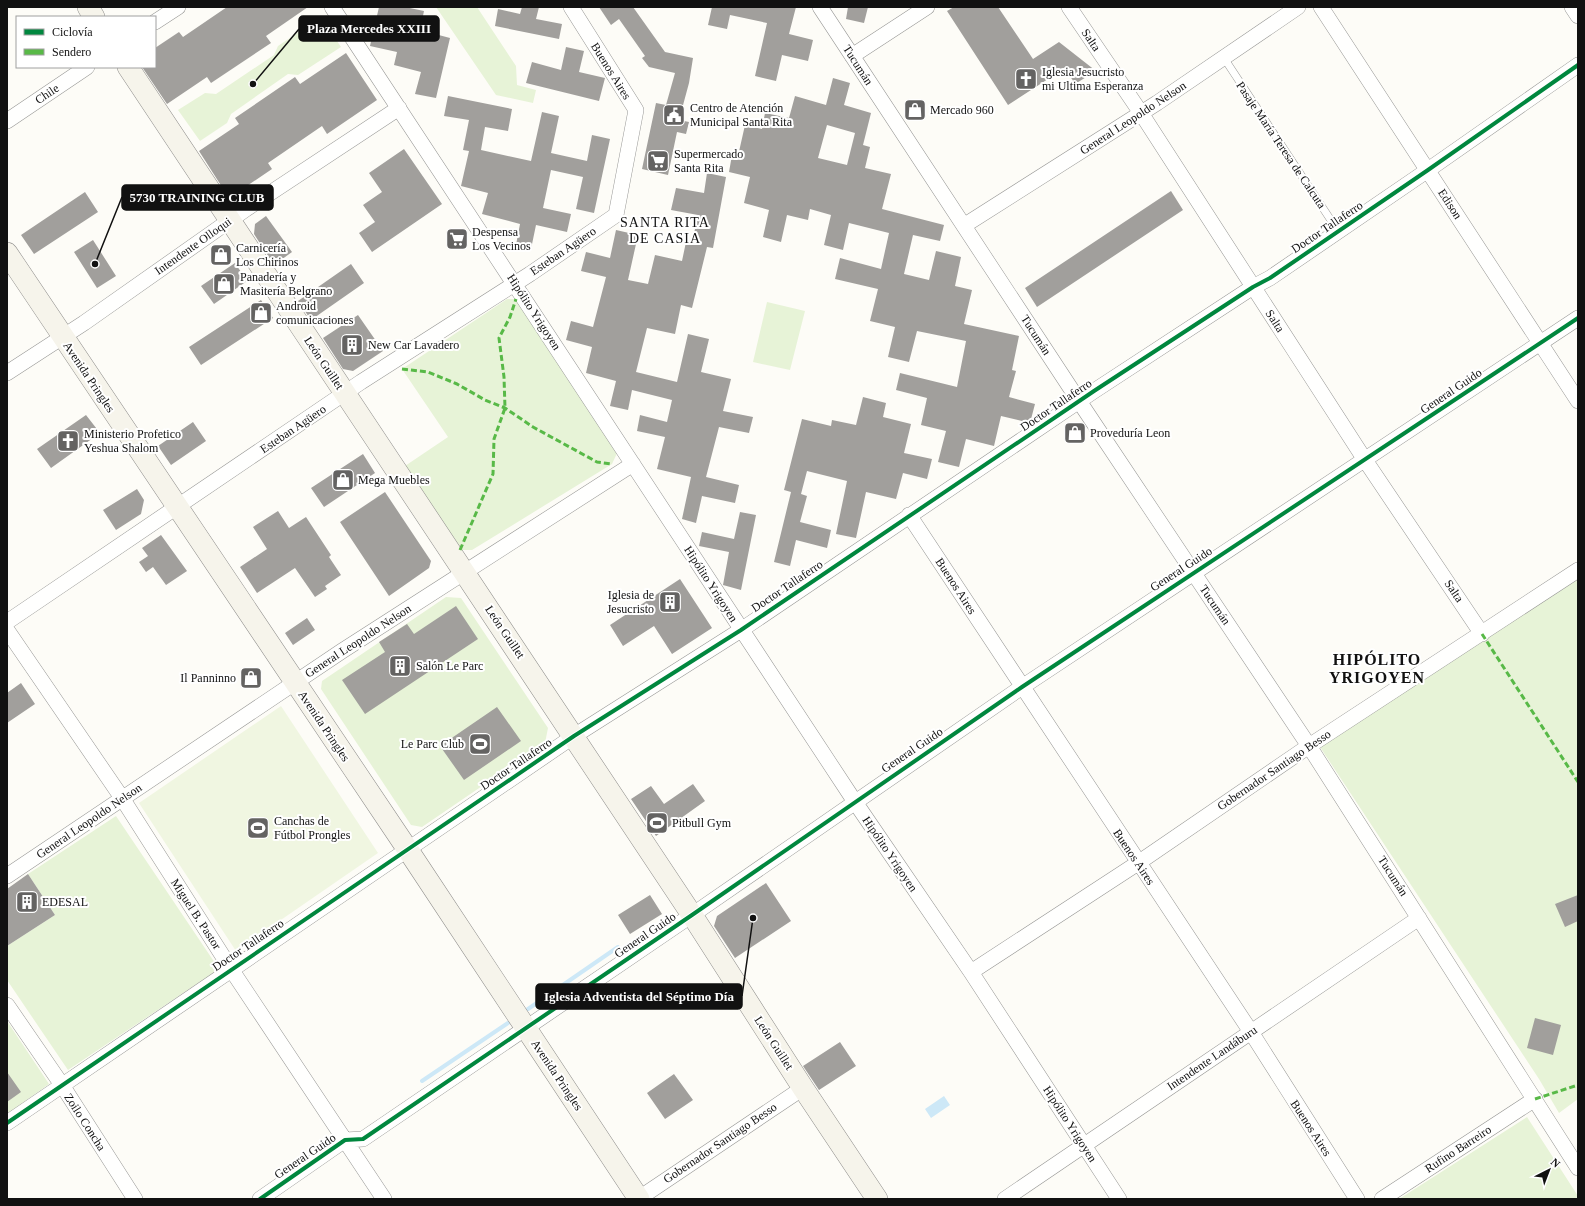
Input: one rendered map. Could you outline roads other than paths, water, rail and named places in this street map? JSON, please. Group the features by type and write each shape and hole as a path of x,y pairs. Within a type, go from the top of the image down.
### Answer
{"street":[{"path":"88,7 93,16"},
{"path":"156,21 178,7"},
{"name":"Hipólito Yrigoyen","path":"332,7 855,802 971,972 1119,1199"},
{"name":"Buenos Aires","path":"571,7 636,110 625,162"},
{"name":"Tucumán","path":"820,7 1079,401 1309,746 1578,1168"},
{"path":"852,56 927,7"},
{"name":"Salta","path":"1069,7 1141,113 1365,460 1482,634"},
{"name":"General Leopoldo Nelson","path":"964,225 1141,113 1298,7"},
{"name":"Edison","path":"1321,7 1578,400"},
{"path":"1572,7 1578,16"},
{"name":"Doctor Tallaferro","path":"7,1123 574,736 742,630 909,515 1079,401 1270,278 1578,65"},
{"name":"Chile","path":"7,121 86,68"},
{"name":"León Guillet","path":"129,68 344,394 464,571 692,914 803,1088 877,1199"},
{"name":"Intendente Olloqui","path":"7,373 62,337 229,221 399,108"},
{"name":"Esteban Agüero","path":"7,622 344,394 515,283 616,215 625,162"},
{"name":"Avenida Pringles","path":"7,253 408,850 639,1199"},
{"name":"General Guido","path":"260,1199 345,1140 363,1139 1022,687 1578,318"},
{"name":"General Leopoldo Nelson","path":"7,876 295,682 464,571 633,464"},
{"name":"Buenos Aires","path":"909,515 1250,1032 1357,1199"},
{"name":"Gobernador Santiago Besso","path":"971,972 1138,863 1309,746 1578,570"},
{"name":"Miguel B. Pastor","path":"7,630 122,798 231,969 384,1199"},
{"name":"Intendente Landáburu","path":"1005,1199 1419,918"},
{"name":"Zoilo Concha","path":"7,1005 62,1085 135,1199"},
{"name":"Gobernador Santiago Besso","path":"639,1199 803,1088"},
{"name":"Rufino Barreiro","path":"1382,1199 1535,1099"}],"lane":[{"name":"Pasaje María Teresa de Calcuta","path":"1224,58 1338,231"}],"water":[{"path":"944,1096 950,1105 931,1118 925,1109"}],"waterway":[{"path":"528,1009 618,947"},
{"path":"422,1081 508,1023"}],"place":[{"name":"Iglesia Jesucristo mi Ultima Esperanza","path":"1026,79"},
{"name":"Plaza Mercedes XXIII","path":"253,84"},
{"name":"Mercado 960","path":"915,110"},
{"name":"Centro de Atención Municipal Santa Rita","path":"674,115"},
{"name":"Supermercado Santa Rita","path":"658,161"},
{"name":"Despensa Los Vecinos","path":"457,239"},
{"name":"Carnicería Los Chirinos","path":"221,255"},
{"name":"5730 TRAINING CLUB","path":"95,264"},
{"name":"Panadería y Masitería Belgrano","path":"224,284"},
{"name":"Android comunicaciones","path":"261,313"},
{"name":"New Car Lavadero","path":"352,345"},
{"name":"Proveduría Leon","path":"1075,433"},
{"name":"Ministerio Profetico Yeshua Shalom","path":"68,441"},
{"name":"Mega Muebles","path":"343,480"},
{"name":"Iglesia de Jesucristo","path":"670,602"},
{"name":"Salón Le Parc","path":"400,666"},
{"name":"Il Panninno","path":"251,678"},
{"name":"Le Parc Club","path":"480,744"},
{"name":"Pitbull Gym","path":"657,823"},
{"name":"Canchas de Fútbol Prongles","path":"258,828"},
{"name":"EDESAL","path":"27,902"},
{"name":"Iglesia Adventista del Séptimo Día","path":"753,918"}],"district":[{"name":"SANTA RITA DE CASIA","path":"665,230"},
{"name":"HIPÓLITO YRIGOYEN","path":"1377,668"}]}
